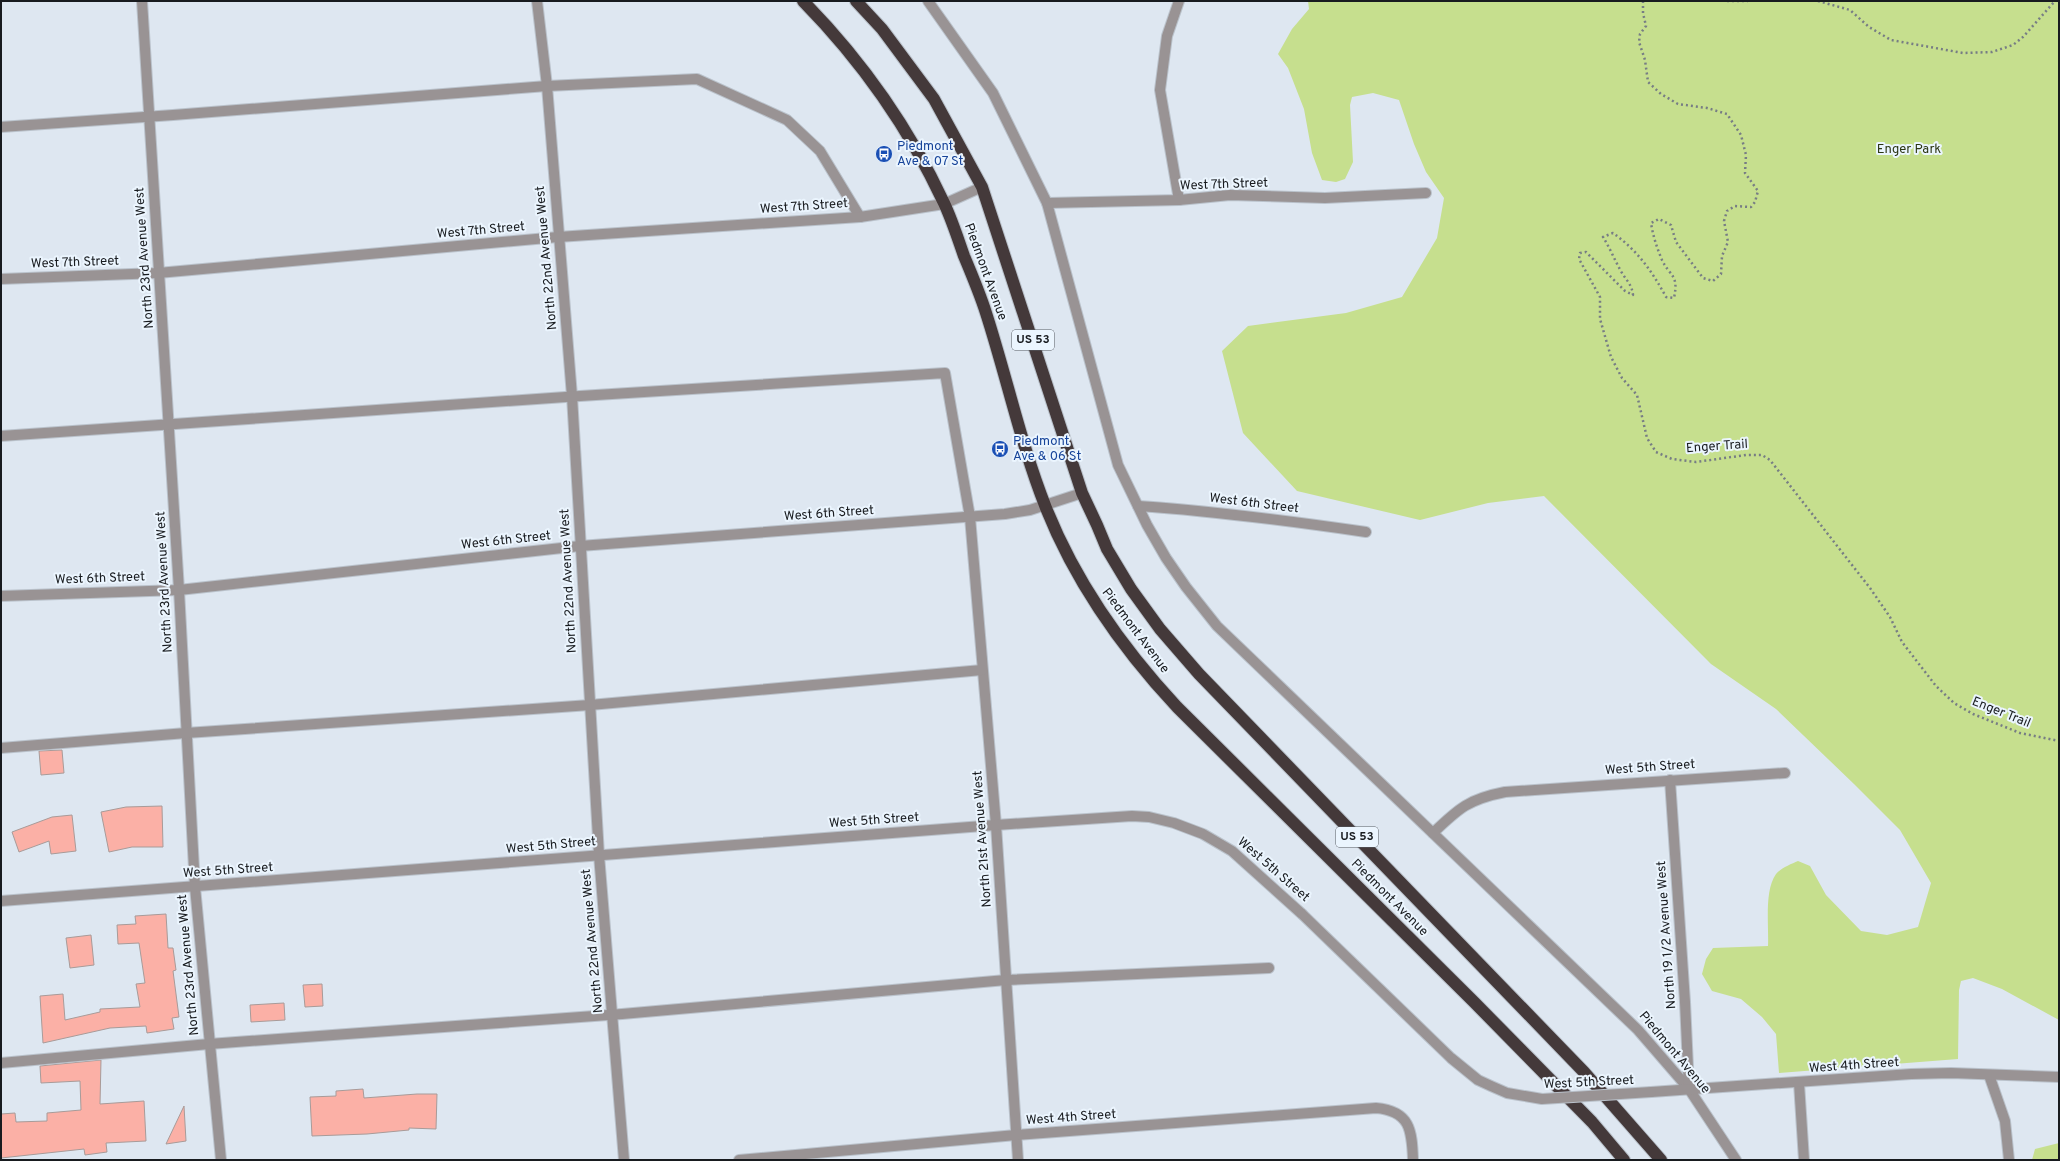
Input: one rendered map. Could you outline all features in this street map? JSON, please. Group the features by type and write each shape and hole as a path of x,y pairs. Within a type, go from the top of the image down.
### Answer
{"highway":[{"name":"Piedmont Avenue","path":"803,1 844,45 902,124 944,204 986,312 1021,435 1045,505 1066,552 1091,598 1126,648 1160,689 1474,1002 1592,1122 1624,1160"},
{"name":"Piedmont Avenue","path":"856,1 882,29 934,99 982,187 1082,493 1107,549 1146,610 1175,648 1204,680 1584,1072 1661,1160"}],"street":[{"name":"North 23rd Avenue West","path":"142,1 179,590 194,887 221,1160"},
{"name":"North 22nd Avenue West","path":"537,1 547,86 558,238 572,396 599,855 624,1160"},
{"name":"Piedmont Avenue","path":"928,1 993,93 1047,203 1118,466 1166,558 1218,626 1433,833 1618,1008 1689,1089 1736,1160"},
{"path":"1179,200 1160,90 1167,36 1180,1"},
{"path":"1,126 149,117 547,86 697,79 787,120 820,151 860,217"},
{"name":"West 7th Street","path":"1,279 158,273 558,238 860,217 944,204 982,187"},
{"name":"West 7th Street","path":"1047,203 1179,200 1230,195 1325,198 1426,193"},
{"name":"North 21st Avenue West","path":"572,396 945,372 970,516 996,825 1018,1160"},
{"path":"1,436 169,426 572,396"},
{"name":"West 6th Street","path":"1,596 179,590 580,546 1012,513 1045,505 1082,493"},
{"name":"West 6th Street","path":"1138,506 1265,517 1366,532"},
{"path":"1,748 186,733 590,705 982,670"},
{"name":"West 5th Street","path":"1433,833 1462,806 1478,798 1493,794 1518,790 1785,773"},
{"name":"North 19 1/2 Avenue West","path":"1670,780 1685,1002 1689,1089"},
{"name":"West 5th Street","path":"1,901 996,825 1132,816 1149,817 1174,823 1203,834 1232,851 1302,914 1451,1058 1478,1080 1507,1093 1542,1099 1650,1092"},
{"path":"1,1063 209,1044 612,1015 1006,980 1269,968"},
{"name":"West 4th Street","path":"1650,1092 1799,1083 1911,1074 1989,1074 2059,1077"},
{"path":"1989,1074 2005,1121 2010,1160"},
{"path":"1799,1083 1804,1160"},
{"name":"West 4th Street","path":"739,1160 1016,1135 1376,1108 1390,1110 1403,1117 1409,1127 1413,1142 1413,1160"}],"path":[{"name":"Enger Trail","path":"1643,1 1643,13 1646,26 1640,34 1638,42 1645,60 1648,82 1661,94 1678,104 1707,108 1727,114 1741,135 1746,155 1745,173 1758,191 1755,202 1751,207 1735,206 1727,211 1724,221 1728,242 1722,256 1721,274 1713,281 1703,278 1676,242 1671,225 1659,219 1651,223 1653,236 1660,248 1663,260 1674,275 1676,288 1674,298 1666,297 1648,266 1636,251 1613,233 1603,236 1612,250 1622,273 1633,287 1633,295 1625,292 1586,252 1580,253 1579,260 1600,296 1600,319 1611,357 1622,378 1637,395 1647,438 1656,452 1672,459 1696,462 1746,455 1762,455 1770,460 1870,588 1890,617 1902,642 1936,686 1954,703 1973,714 2020,733 2059,741"},
{"path":"1727,1 1748,1"},
{"path":"1818,1 1850,10 1869,27 1892,40 1963,53 1992,52 2013,44 2023,36 2055,1"}],"green space":[{"name":"Enger Park","path":"1308,1 2059,1 2059,1020 2002,989 1973,978 1961,981 1959,990 1958,1059 1779,1073 1776,1034 1762,1017 1741,999 1712,991 1702,974 1706,959 1713,948 1768,946 1768,899 1772,881 1776,874 1786,866 1798,861 1810,866 1826,895 1861,931 1887,935 1918,927 1931,883 1900,830 1776,709 1711,664 1544,496 1488,503 1420,520 1297,491 1243,433 1222,351 1248,326 1346,313 1402,297 1437,238 1444,198 1426,172 1414,144 1399,100 1373,93 1352,97 1350,105 1353,162 1345,179 1336,182 1322,180 1312,153 1304,109 1288,68 1278,54 1292,29 1309,9"},
{"path":"2059,1143 2059,1160 2032,1160 2035,1149"}],"building":[{"path":"62,750 64,773 41,775 39,751"},
{"path":"162,806 163,847 132,847 109,852 101,812 126,807"},
{"path":"72,815 76,851 51,854 49,841 19,852 12,832 52,817"},
{"path":"166,914 168,948 173,948 176,970 173,971 179,1017 172,1018 174,1029 147,1033 146,1026 110,1028 43,1043 40,996 63,994 65,1020 100,1012 100,1009 140,1007 136,984 145,983 139,943 118,944 117,925 136,924 135,916"},
{"path":"91,935 94,965 70,968 66,938"},
{"path":"322,984 323,1006 305,1007 303,985"},
{"path":"284,1003 285,1020 251,1022 250,1005"},
{"path":"101,1060 100,1104 144,1101 146,1141 106,1143 107,1152 85,1155 84,1149 1,1158 1,1114 15,1113 16,1122 47,1121 47,1113 81,1110 80,1081 41,1083 40,1066"},
{"path":"363,1089 364,1098 437,1094 436,1129 409,1128 409,1130 367,1134 312,1136 310,1097 336,1096 336,1091"},
{"path":"184,1106 186,1141 166,1144"}],"place":[{"name":"Piedmont Ave & 07 St","path":"884,154"},
{"name":"Piedmont Ave & 06 St","path":"1000,449"}]}
